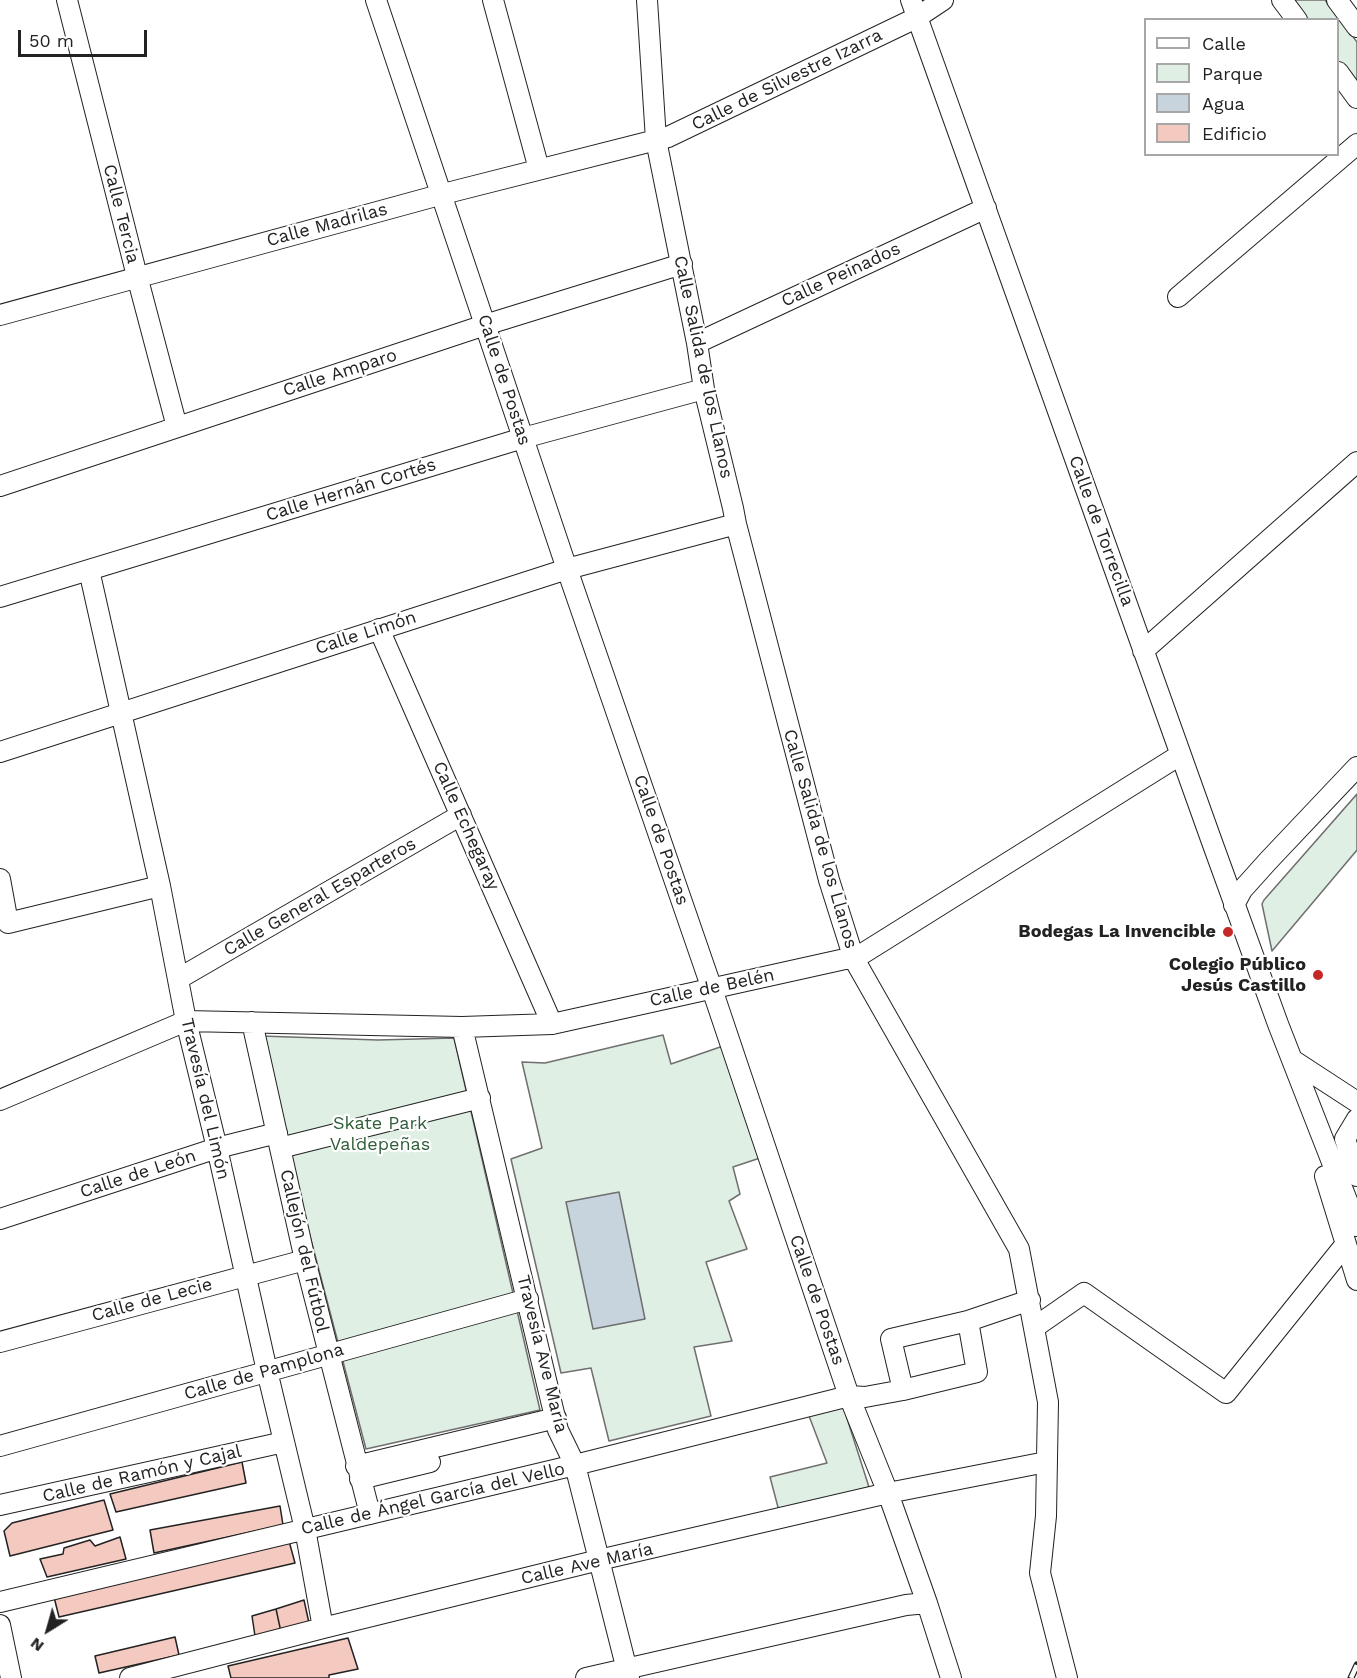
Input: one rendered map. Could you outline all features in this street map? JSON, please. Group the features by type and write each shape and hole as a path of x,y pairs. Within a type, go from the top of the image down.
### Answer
{"street":[{"name":"Calle Tercia","path":"67,0 177,427"},
{"name":"Calle de Postas","path":"376,0 567,569 712,988 857,1396 951,1678"},
{"path":"493,0 539,170"},
{"name":"Calle Salida de los Llanos","path":"647,0 656,140 682,264 704,389 736,524 829,880 854,959 1019,1249 1048,1402 1046,1516 1040,1573 1067,1678"},
{"name":"Calle de Silvestre Izarra","path":"656,140 668,137 914,9 943,0"},
{"path":"1282,0 1296,18"},
{"path":"1337,0 1357,27"},
{"name":"Calle de Torrecilla","path":"914,9 1234,904 1357,1226"},
{"path":"1339,73 1357,98"},
{"name":"Calle Madrilas","path":"0,315 443,194 656,140"},
{"path":"1178,297 1357,144"},
{"name":"Calle Peinados","path":"697,343 986,208"},
{"name":"Calle Amparo","path":"0,486 485,325 682,264"},
{"name":"Calle Hernán Cortés","path":"0,597 523,438 704,389"},
{"path":"1143,651 1357,462"},
{"name":"Calle Limón","path":"0,752 567,569 736,524"},
{"name":"Travesía del Limón","path":"88,570 160,886 186,1021 305,1528 323,1628"},
{"name":"Calle Echegaray","path":"379,629 552,1023"},
{"name":"Calle de Belén","path":"186,1021 462,1027 552,1023 845,959 854,959 1180,755"},
{"path":"1234,904 1242,890 1268,861 1357,767"},
{"name":"Calle General Esparteros","path":"178,979 461,815"},
{"path":"0,879 8,923 160,886"},
{"path":"0,1101 186,1021"},
{"name":"Callejón del Fútbol","path":"252,1023 305,1260 370,1514"},
{"path":"1278,1024 1357,1280"},
{"name":"Travesía Ave María","path":"462,1027 557,1424 575,1465 628,1673"},
{"path":"1294,1061 1357,1102"},
{"name":"Calle de León","path":"0,1219 217,1148 279,1141 480,1098"},
{"path":"1357,1119 1345,1139 1357,1176"},
{"path":"1035,1327 1084,1293 1226,1393 1345,1245"},
{"name":"Calle de Lecie","path":"0,1342 305,1260"},
{"name":"Calle de Pamplona","path":"0,1446 528,1299"},
{"path":"903,1390 891,1339 968,1321 1030,1300"},
{"name":"Calle de Ángel García del Vello","path":"0,1602 857,1396 903,1390 978,1372 968,1321"},
{"path":"358,1472 557,1424"},
{"name":"Calle de Ramón y Cajal","path":"0,1505 284,1442"},
{"name":"Calle Ave María","path":"130,1678 599,1560 888,1493 1046,1462"},
{"path":"585,1678 628,1673 906,1605 927,1603"},
{"path":"0,1625 11,1678"}],"green space":[{"path":"1290,0 1325,0 1339,18 1303,18"},
{"path":"1339,18 1357,42 1357,89 1339,64"},
{"path":"1357,794 1357,850 1272,951 1262,904 1264,900"},
{"path":"663,1035 671,1064 723,1046 760,1158 733,1167 740,1194 729,1201 747,1249 706,1262 732,1341 694,1347 711,1416 609,1441 591,1368 561,1373 511,1159 542,1148 522,1062 545,1063"},
{"name":"Skate Park Valdepeñas","path":"261,1036 378,1040 454,1038 540,1410 366,1449 269,1080"},
{"path":"843,1406 869,1487 779,1511 770,1477 827,1463 809,1416"}],"water":[{"path":"619,1192 645,1319 593,1329 566,1202"}],"building":[{"path":"242,1462 246,1483 116,1512 110,1494"},
{"path":"104,1500 113,1530 10,1556 4,1531 12,1523"},
{"path":"280,1506 283,1525 154,1553 150,1530"},
{"path":"120,1537 126,1559 47,1577 40,1559 63,1554 64,1548 90,1540 95,1546"},
{"path":"289,1541 295,1563 59,1617 54,1597"},
{"path":"304,1600 309,1623 281,1632 276,1609"},
{"path":"276,1609 281,1632 255,1636 252,1616"},
{"path":"175,1637 179,1655 99,1673 95,1656"},
{"path":"348,1638 358,1669 329,1675 329,1678 231,1678 228,1666"}],"railway":[{"path":"1351,1678 1357,1665"}],"place":[{"name":"Bodegas La Invencible","path":"1228,932"},
{"name":"Colegio Público Jesús Castillo","path":"1318,975"}]}
